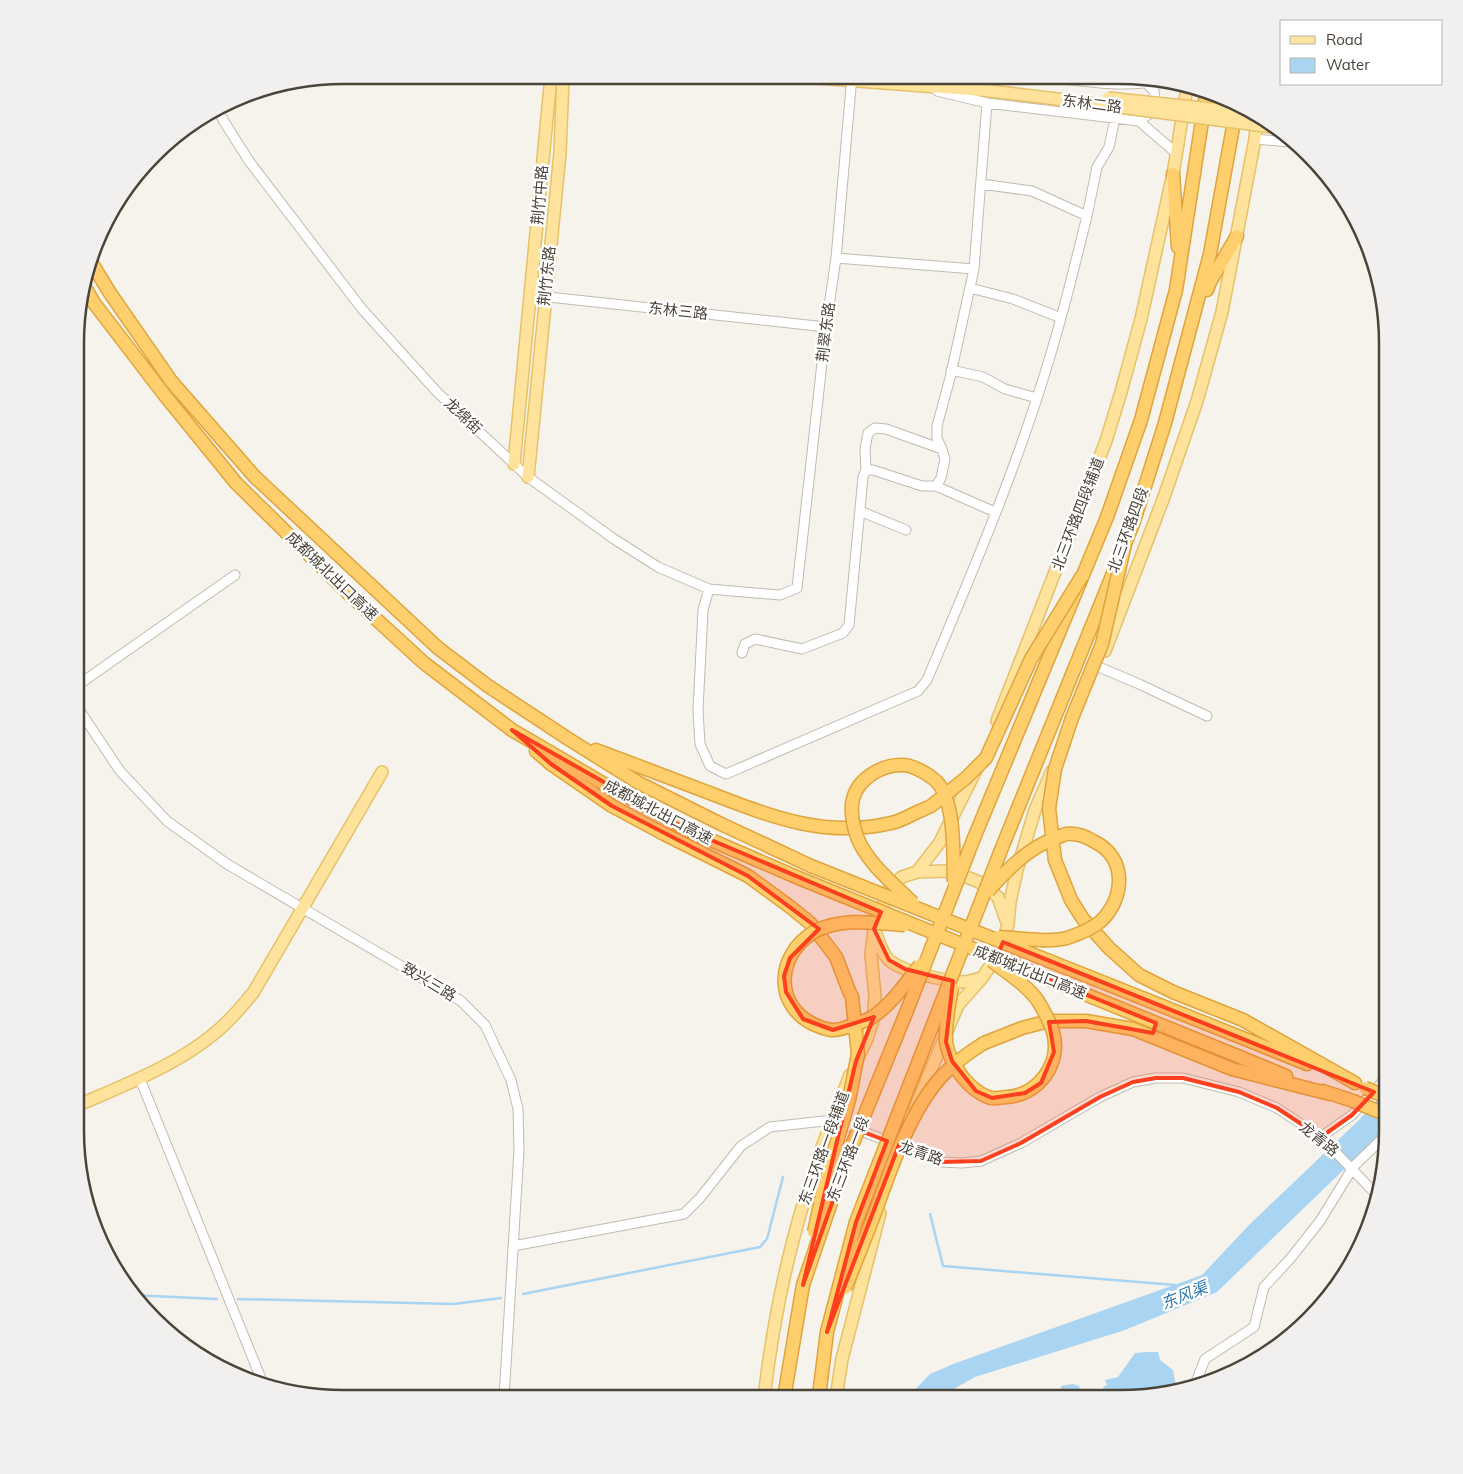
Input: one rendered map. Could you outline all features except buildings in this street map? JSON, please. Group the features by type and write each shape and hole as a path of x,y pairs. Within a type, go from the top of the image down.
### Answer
{"highway":[{"name":"北三环路四段","path":"939,927 1107,517 1140,420 1176,290 1205,99"},
{"name":"北三环路四段","path":"966,939 1125,544 1165,423 1210,254 1236,111"},
{"path":"1173,174 1180,269"},
{"path":"1188,339 1210,282 1237,236"},
{"name":"成都城北出口高速","path":"95,269 171,381 255,477 438,648 488,686 570,740 639,783 811,866 1379,1093"},
{"name":"成都城北出口高速","path":"89,294 164,394 236,483 351,596 424,663 512,730 690,831 801,879 980,952 1330,1094 1379,1111"},
{"path":"1125,544 1102,644 1072,718 1055,768 1049,808 1055,860 1071,900 1083,919 1109,948 1139,975 1173,992 1243,1020 1360,1086"},
{"path":"570,740 759,812 797,824 832,828 868,827 893,823 931,806 966,778 986,758 1001,729 1030,659 1082,576"},
{"path":"512,730 551,764 612,806 748,876 810,923 836,957 852,997 858,1054 849,1100 824,1186 803,1285"},
{"path":"919,908 868,856 857,837 852,816 853,798 862,783 877,771 891,766 906,765 938,783 947,802 952,820 954,888"},
{"path":"983,897 1014,863 1041,843 1066,834 1085,837 1103,846 1116,862 1119,878 1118,896 1111,909 1100,922 1085,931 1065,938 1037,940 987,936"},
{"path":"917,926 866,922 848,923 815,932 799,945 790,958 784,976 786,992 792,1005 803,1019 819,1027 833,1030 851,1026 870,1018 892,1000 928,955"},
{"name":"东三环路一段","path":"785,1390 803,1285 842,1170 939,927"},
{"name":"东三环路一段","path":"820,1390 827,1332 856,1222 966,939"},
{"path":"956,964 948,1013 946,1042 952,1061 962,1077 976,1091 992,1098 1012,1097 1025,1093 1040,1082 1050,1070 1054,1052 1054,1034 1037,999 980,952"},
{"path":"827,1332 866,1238 893,1163 916,1113 940,1078 961,1058 984,1043 1022,1028 1049,1021 1086,1020 1133,1029 1232,1069 1330,1094"}],"main road":[{"name":"荆竹中路","path":"514,464 549,84"},
{"name":"荆竹东路","path":"528,477 560,153 563,84"},
{"name":"东林二路","path":"895,84 1050,95 1239,112"},
{"name":"东林二路","path":"978,84 1261,125"},
{"name":"北三环路四段辅道","path":"885,902 890,887 902,877 917,872 940,842 976,772 1106,441 1141,319 1173,174 1186,93"},
{"path":"837,1390 842,1359 899,1145 958,1005 982,978 1001,950 1008,924 1010,902 1017,870 1036,810 1099,666 1164,496 1197,400 1222,312 1257,122"},
{"path":"84,1103 140,1079 197,1046 230,1020 253,993 382,772"},
{"path":"917,872 945,871 979,882 998,898 1008,924"},
{"name":"东三环路一段辅道","path":"765,1390 782,1292 799,1219 816,1164 852,1070 867,1040 873,1020 874,996 870,954 874,929 885,902"},
{"path":"874,929 881,949 888,960 905,969 933,977 963,982 982,978"}],"street":[{"name":"荆翠东路","path":"797,588 826,327 836,258 851,84"},
{"path":"1139,121 1151,113 1154,106 1154,91 1148,85"},
{"path":"922,87 987,103 1139,121 1176,153"},
{"path":"936,486 941,478 944,459 937,438 937,426 974,269 987,103"},
{"name":"龙绵街","path":"220,114 249,162 362,309 437,392 528,477 614,539 658,567 708,589 780,595 797,588"},
{"path":"708,589 704,610 698,710 700,744 710,766 726,774 918,691 927,680 995,512 1038,398 1061,318 1087,216 1097,167 1109,147 1115,118"},
{"path":"1255,139 1283,141"},
{"path":"980,184 1032,191 1087,216"},
{"path":"836,258 974,269"},
{"path":"970,288 1013,298 1061,318"},
{"name":"东林三路","path":"530,295 826,327"},
{"path":"951,370 983,377 1005,389 1038,398"},
{"path":"742,652 745,644 755,639 802,649 844,633 849,625 863,477 866,470 868,433 875,428 886,429 942,449"},
{"path":"866,470 873,470 922,486 936,486 995,512"},
{"path":"860,512 906,530"},
{"path":"84,681 235,576"},
{"path":"1099,666 1207,716"},
{"name":"致兴三路","path":"84,717 120,771 166,821 228,864 461,1001 485,1026 511,1080 518,1109 519,1150 504,1390"},
{"name":"龙青路","path":"513,1246 684,1214 700,1198 742,1146 770,1127 833,1120 941,1162 962,1163 981,1161 1021,1143 1100,1097 1132,1082 1156,1078 1183,1078 1239,1092 1277,1108 1321,1137 1372,1190"},
{"path":"140,1079 260,1376"},
{"path":"1321,1137 1352,1115 1379,1086"},
{"path":"1198,1378 1205,1359 1254,1327 1264,1287 1290,1259 1320,1221 1352,1168 1379,1142"}],"highlighted area":[{"path":"512,730 690,831 881,912 874,929 889,960 905,969 953,981 946,1042 952,1061 976,1091 992,1098 1025,1093 1041,1083 1054,1052 1049,1022 1086,1021 1153,1033 1156,1023 996,958 1003,942 1374,1092 1352,1115 1321,1137 1277,1108 1239,1092 1183,1078 1156,1078 1133,1082 1100,1097 1021,1143 981,1161 941,1162 899,1145 827,1332 856,1222 887,1141 858,1130 803,1285 856,1061 874,1017 833,1030 803,1019 786,992 784,976 790,958 819,929 748,876 612,806 551,764"}],"water":[{"name":"东风渠","path":"1379,1098 1379,1136 1217,1292 1125,1330 975,1377 952,1390 915,1390 930,1374 956,1363 1202,1275 1250,1224 1358,1121"},
{"path":"1158,1352 1160,1360 1173,1370 1176,1384 1137,1390 1104,1390 1103,1387 1107,1385 1105,1380 1118,1377 1135,1353"},
{"path":"1073,1384 1079,1386 1080,1390 1060,1390 1061,1386"}],"waterway":[{"path":"523,1294 760,1247 767,1239 783,1177"},
{"name":"东风渠","path":"930,1214 943,1266 1175,1285"},
{"path":"143,1296 217,1299"},
{"path":"238,1299 454,1304 501,1298"}]}
